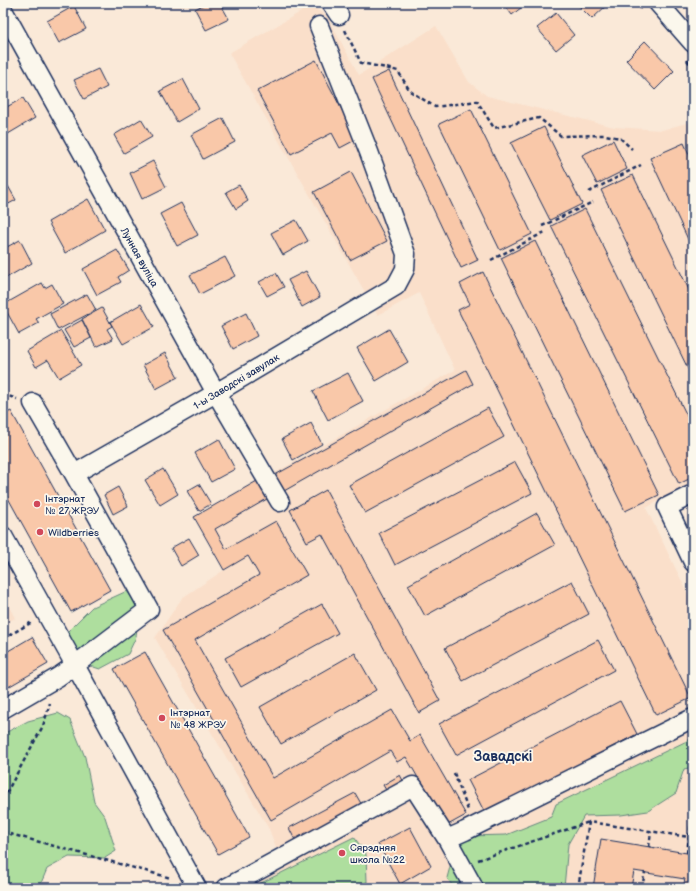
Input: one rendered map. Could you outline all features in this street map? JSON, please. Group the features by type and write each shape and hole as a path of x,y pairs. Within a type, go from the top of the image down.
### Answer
{"street":[{"path":"658,3 693,43"},
{"name":"Лунная вуліца","path":"3,10 216,393 280,502"},
{"name":"1-ы Заводскі завулак","path":"74,474 216,393 396,286 404,269 406,254 370,152 319,26"},
{"path":"3,709 58,677 148,609 33,403"},
{"path":"693,494 667,507 693,562"},
{"path":"3,536 196,886"},
{"path":"447,840 693,718"},
{"path":"226,888 413,786 447,840 474,888"}],"path":[{"path":"335,9 361,63 398,71 410,90 435,107 477,101 494,128 539,118 561,136 605,135 620,138 632,149"},
{"path":"589,192 641,165"},
{"path":"542,226 594,202"},
{"path":"491,260 545,232"},
{"path":"3,639 32,622 45,612"},
{"path":"3,799 43,726 58,677"},
{"path":"454,773 469,815 465,831"},
{"path":"687,853 693,811"},
{"path":"490,856 589,822 689,837"},
{"path":"578,888 589,822"},
{"path":"3,832 196,886"},
{"path":"649,847 651,832"},
{"path":"642,888 645,872"}],"shaded area":[{"path":"311,6 327,16 359,75 436,26 469,82 487,96 614,127 662,130 693,121 693,482 646,508 693,604 693,888 243,888 282,863 269,829 155,638 182,598 224,570 194,517 257,481 273,474 455,370 419,293 378,315 229,53"},
{"path":"3,595 15,618 3,625"}],"green space":[{"path":"127,591 139,608 136,637 128,654 100,669 84,664 66,633 92,607"},
{"path":"58,713 70,720 85,757 94,802 105,817 116,851 105,858 69,857 47,869 39,888 3,888 3,734 28,721"},
{"path":"693,738 693,767 684,769 676,793 648,811 621,815 584,816 568,844 564,888 454,888 447,878 454,852 467,836 506,835 551,817 556,804"},
{"path":"354,837 366,854 367,882 359,888 257,888 257,885"}],"building":[{"path":"207,3 220,3 229,19 206,30 195,9"},
{"path":"503,3 527,3 512,15"},
{"path":"576,3 609,3 592,19"},
{"path":"74,6 86,29 59,43 47,21"},
{"path":"556,13 574,35 556,50 537,28"},
{"path":"645,41 674,71 655,90 626,60"},
{"path":"316,60 357,139 340,148 332,133 291,154 257,91"},
{"path":"98,69 107,87 84,99 74,80"},
{"path":"389,71 478,260 461,268 372,79"},
{"path":"183,79 199,109 177,122 160,91"},
{"path":"23,98 35,118 3,137 3,109"},
{"path":"471,109 532,234 500,250 439,124"},
{"path":"223,118 235,142 203,159 191,135"},
{"path":"141,119 152,137 124,153 114,135"},
{"path":"544,127 582,204 550,220 511,143"},
{"path":"613,140 627,169 597,184 582,155"},
{"path":"684,143 693,163 693,250 650,158"},
{"path":"153,161 166,187 142,199 130,173"},
{"path":"351,172 387,241 350,260 314,192"},
{"path":"633,175 693,298 693,379 601,190"},
{"path":"239,185 248,201 236,209 226,192"},
{"path":"8,186 16,200 3,207 3,187"},
{"path":"88,199 105,230 65,253 48,222"},
{"path":"181,203 198,235 177,246 160,214"},
{"path":"585,209 693,428 693,477 679,484 551,226"},
{"path":"296,220 308,241 283,255 271,233"},
{"path":"20,240 32,263 6,278 3,272 3,249"},
{"path":"535,241 659,495 625,511 501,258"},
{"path":"117,250 129,270 118,277 121,282 97,295 83,269"},
{"path":"225,257 235,276 200,294 190,275"},
{"path":"306,271 320,297 302,307 288,280"},
{"path":"483,272 691,698 656,715 458,310 470,304 460,284"},
{"path":"276,273 284,287 267,296 259,282"},
{"path":"42,283 45,288 52,284 63,304 36,319 39,323 19,334 3,305"},
{"path":"87,294 96,310 58,330 50,314"},
{"path":"141,304 154,327 123,344 110,322"},
{"path":"102,308 112,326 107,329 113,339 96,347 82,319"},
{"path":"246,313 257,336 233,349 221,326"},
{"path":"82,320 91,338 74,347 64,330"},
{"path":"389,329 408,362 376,381 357,348"},
{"path":"61,331 81,365 59,378 48,360 36,367 27,351"},
{"path":"165,353 178,377 156,389 143,365"},
{"path":"466,370 473,384 284,491 275,475"},
{"path":"348,373 363,401 328,420 313,391"},
{"path":"488,408 504,437 365,513 349,485"},
{"name":"Інтэрнат № 27 ЖРЭУ","path":"11,411 110,590 71,612 3,489 3,415"},
{"path":"311,423 322,444 293,460 282,439"},
{"path":"219,439 235,469 211,482 195,453"},
{"path":"515,462 532,493 395,565 379,533"},
{"path":"163,469 178,494 160,505 145,480"},
{"path":"257,481 267,499 215,529 226,549 276,521 307,575 195,640 273,778 392,710 410,741 420,735 466,815 446,826 406,757 397,762 390,751 271,820 163,630 259,575 248,556 224,570 194,517"},
{"path":"199,484 211,504 199,511 187,491"},
{"path":"118,487 128,506 113,514 104,495"},
{"path":"326,490 440,701 419,713 322,534 307,542 290,510"},
{"path":"537,513 555,545 425,616 408,585"},
{"path":"189,538 199,555 181,566 171,548"},
{"path":"572,581 589,614 463,681 445,648"},
{"path":"322,604 338,633 241,687 225,658"},
{"path":"32,637 48,664 3,690 3,654"},
{"path":"598,640 614,670 456,755 439,724"},
{"name":"Інтэрнат № 48 ЖРЭУ","path":"145,652 249,837 218,854 114,669"},
{"path":"355,653 376,690 281,744 260,707"},
{"path":"620,701 637,734 485,813 468,780"},
{"path":"400,775 406,786 389,795 383,785"},
{"path":"355,793 363,807 296,842 289,828"},
{"path":"410,827 431,866 400,884 378,844"},
{"path":"601,839 693,854 693,888 683,888 685,879 634,871 631,888 593,888"}],"place":[{"name":"Інтэрнат № 27 ЖРЭУ","path":"37,504"},
{"name":"Wildberries","path":"40,532"},
{"name":"Інтэрнат № 48 ЖРЭУ","path":"162,718"},
{"name":"Сярэдняя школа №22","path":"342,853"}],"district":[{"name":"Завадскі","path":"503,756"}]}
